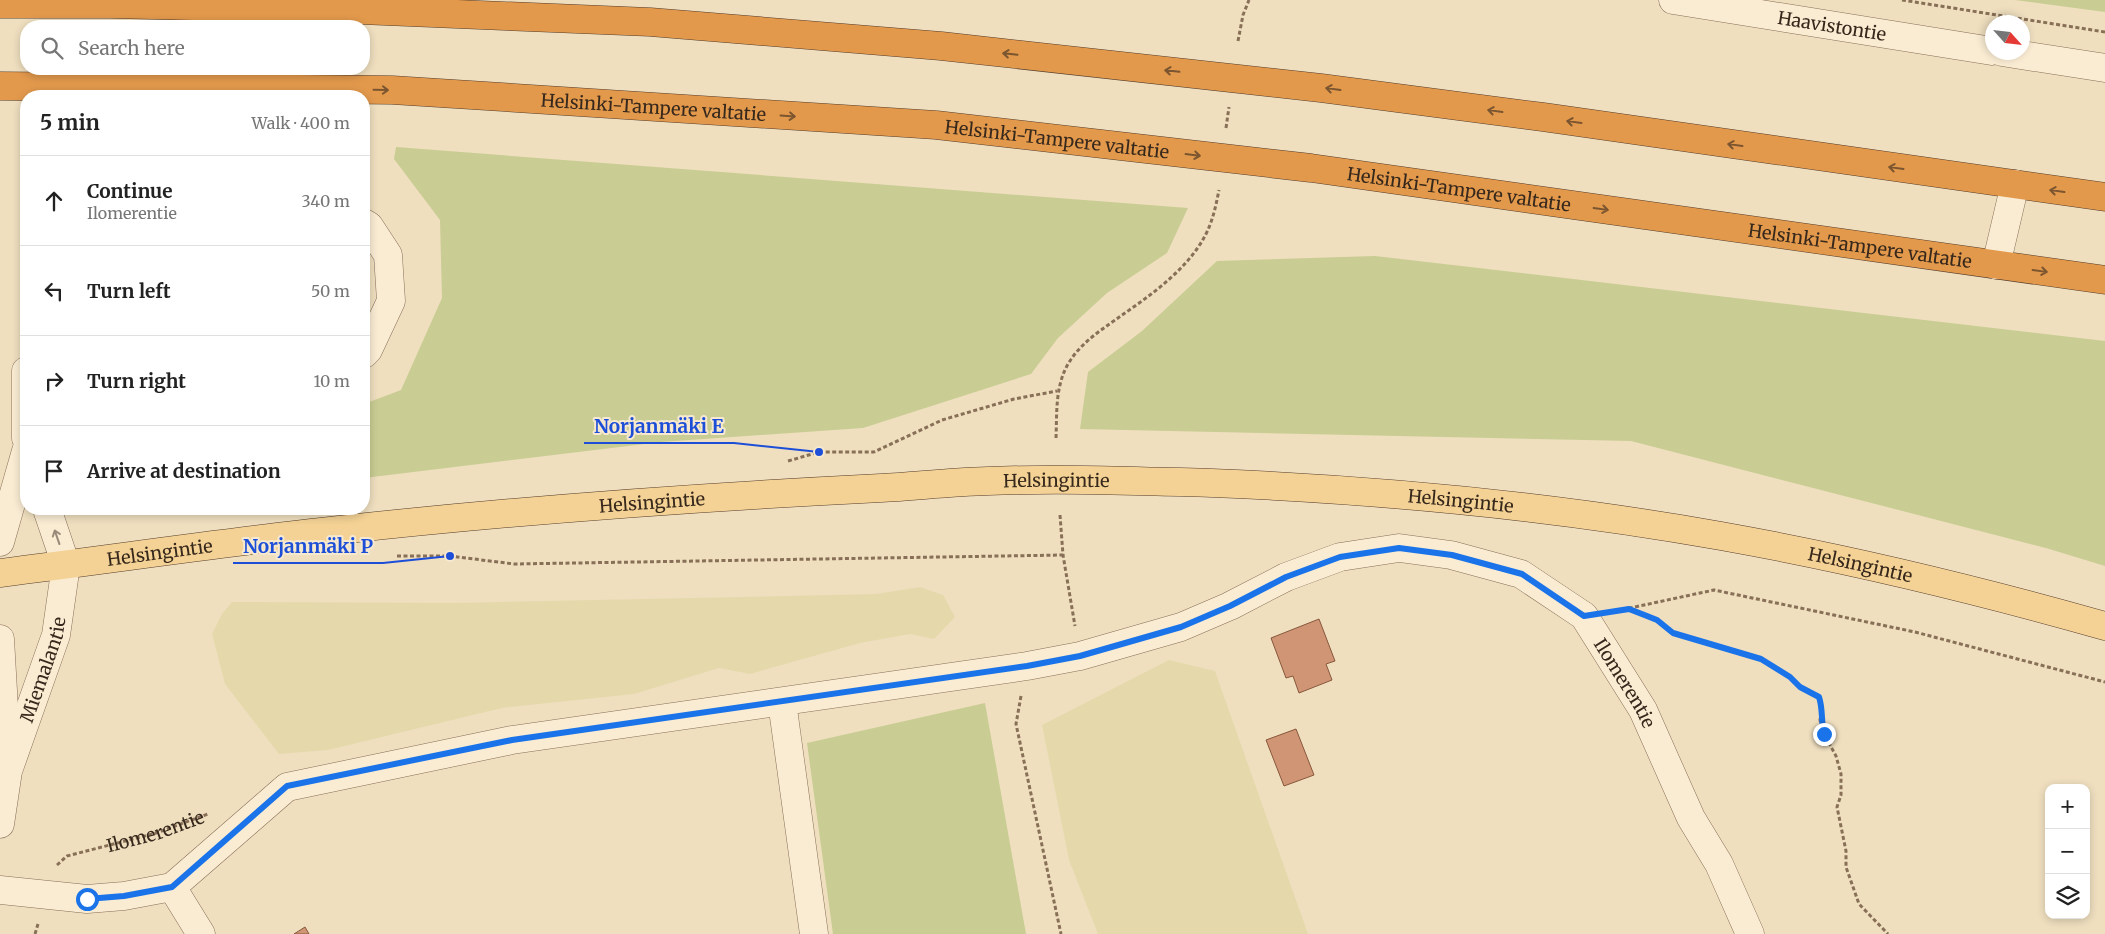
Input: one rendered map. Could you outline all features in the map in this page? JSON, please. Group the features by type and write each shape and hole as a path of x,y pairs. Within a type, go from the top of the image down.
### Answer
{"highway":[{"path":"0,4 110,4 360,10 650,22 941,46 1321,88 1543,117 2105,197"},
{"name":"Helsinki-Tampere valtatie","path":"0,86 392,90 936,125 1310,168 2105,280"}],"main road":[{"name":"Helsingintie","path":"0,573 335,530 532,511 739,495 987,481 1133,480 1295,487 1437,497 1719,535 1865,564 2026,604 2105,626"}],"street":[{"name":"Haavistontie","path":"1673,0 1985,50"},
{"path":"2030,56 2105,68"},
{"path":"1996,265 2014,184"},
{"path":"370,228 388,255 390,301 370,346"},
{"path":"0,542 20,472"},
{"path":"49,515 66,565"},
{"name":"Ilomerentie","path":"172,887 287,786 512,740 1027,666 1080,656 1181,627 1230,606 1286,577 1340,557 1399,548 1452,555 1522,574 1584,616 1642,710 1691,818 1720,864 1750,934"},
{"name":"Miemalantie","path":"0,824 8,771 56,635 66,565"},
{"name":"Miemalantie","path":"0,639 8,771"},
{"path":"782,702 814,934"},
{"path":"0,890 87,899 124,896 172,887 201,934"}],"path":[{"path":"1238,41 1243,15 1249,0"},
{"path":"1902,0 2105,32"},
{"path":"1226,128 1230,104"},
{"path":"1056,438 1057,390 1067,365 1080,346 1168,281 1191,256 1206,235 1214,214 1219,190"},
{"path":"784,462 819,452 874,452 942,420 1014,399 1057,390"},
{"path":"1060,515 1063,555 1080,656"},
{"path":"392,556 450,556 514,564 1063,555"},
{"path":"1584,616 1629,609 1714,590 1915,632 2105,682"},
{"path":"1629,609 1657,620 1673,633 1761,659 1790,677 1800,687 1819,697 1822,704 1820,720 1836,756 1841,774 1841,794 1837,807 1846,851 1846,868 1860,904 1888,934"},
{"path":"1027,666 1016,724 1061,934"},
{"name":"Ilomerentie","path":"40,894 49,873 67,856 156,833 212,813"}],"shaded area":[{"path":"920,587 943,595 955,617 934,639 910,634 860,643 750,674 719,668 634,694 502,708 328,750 279,754 225,684 212,634 222,614 232,602 455,603 876,594"},
{"path":"1169,660 1215,671 1308,934 1098,934 1069,860 1042,725"}],"green space":[{"path":"2015,0 2105,0 2105,12"},
{"path":"396,147 1188,208 1167,253 1107,293 1058,338 1031,374 863,428 661,442 370,477 370,402 401,390 442,298 440,220 394,159"},
{"path":"1375,256 2105,341 2105,566 2046,548 1631,441 1080,429 1088,372 1142,331 1217,261"},
{"path":"985,703 1026,934 833,934 807,743"}],"building":[{"path":"1319,619 1335,661 1326,664 1332,680 1299,693 1293,676 1286,678 1271,638"},
{"path":"1296,729 1314,775 1284,786 1266,740"},
{"path":"305,927 309,934 294,934"}],"place":[{"name":"Norjanmäki E","path":"819,452"},
{"name":"Norjanmäki P","path":"450,556"}],"route":[{"path":"87,899 124,896 172,887 287,786 512,740 1027,666 1080,656 1181,627 1230,606 1286,577 1340,557 1399,548 1452,555 1522,574 1584,616 1629,609 1640,615 1657,620 1673,633 1761,659 1790,677 1800,687 1819,697 1822,704 1820,720 1824,734"}]}
